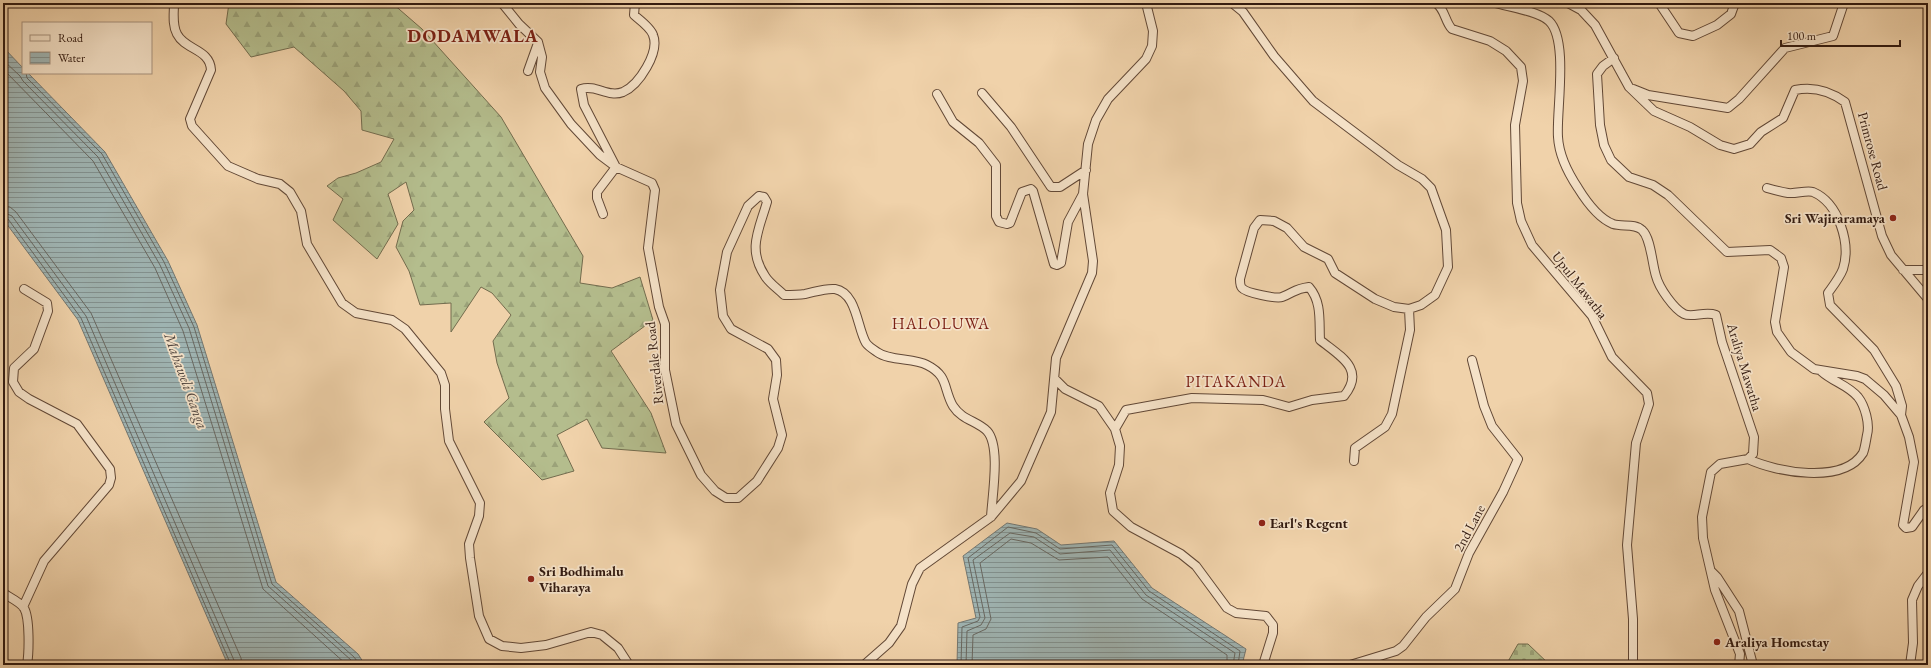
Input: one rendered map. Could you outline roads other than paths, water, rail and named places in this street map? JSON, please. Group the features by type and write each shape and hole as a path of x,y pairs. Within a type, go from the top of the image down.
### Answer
{"street":[{"path":"174,3 174,24 176,33 180,39 208,57 211,64 211,70 190,119 192,126 228,166 258,179 280,184 290,192 301,211 307,244 342,302 356,313 392,320 405,329 441,373 445,385 445,409 448,441 480,503 479,516 469,544 479,616 489,639 502,646 520,648 546,645 591,632 602,635 618,648 629,665"},
{"path":"502,3 519,24 538,42 528,71"},
{"path":"603,214 597,198 597,192 616,167 584,104 582,89 588,87 611,94 623,92 636,83 647,68 655,41 653,34 634,15 635,3"},
{"path":"864,665 889,643 901,626 912,584 920,568 991,517 1021,481 1051,412 1056,358 1092,273 1093,261 1083,194 1088,144 1096,120 1108,99 1146,59 1152,46 1153,31 1146,3"},
{"path":"1115,429 1126,410 1192,398 1263,400 1289,407 1312,400 1344,396 1350,389 1354,374 1350,364 1320,340 1318,302 1316,295 1309,287 1297,289 1281,298 1245,291 1241,288 1240,279 1254,228 1260,220 1274,221 1287,228 1304,247 1328,259 1335,273 1375,299 1394,307 1409,309 1421,305 1435,295 1448,267 1446,230 1431,188 1422,179 1398,165 1313,101 1274,56 1243,12 1232,3"},
{"name":"Upul Mawatha","path":"1436,3 1440,5 1448,24 1452,29 1490,41 1506,51 1520,67 1523,81 1515,125 1517,203 1521,221 1532,245 1592,316 1612,357 1647,393 1649,404 1636,443 1626,545 1633,619 1633,665"},
{"name":"Araliya Mawatha","path":"1495,3 1534,14 1548,20 1553,25 1558,43 1561,78 1558,137 1562,159 1578,188 1600,218 1614,224 1638,227 1643,230 1648,241 1656,278 1675,309 1686,315 1709,312 1716,315 1722,342 1754,437 1753,454 1748,459"},
{"name":"Primrose Road","path":"1568,3 1581,10 1595,25 1629,87 1654,111 1690,127 1720,145 1734,149 1750,144 1761,132 1783,118 1795,90 1809,87 1835,94 1845,102 1848,108 1882,236 1892,255 1928,299"},
{"path":"1659,3 1679,33 1693,36 1717,25 1731,14 1735,3"},
{"path":"1629,87 1648,95 1728,108 1739,100 1785,48 1833,36 1844,3"},
{"name":"Riverdale Road","path":"538,42 542,57 540,72 545,88 571,124 600,155 616,167 652,183 655,190 648,248 659,307 665,324 665,370 670,400 676,424 701,474 715,491 726,498 738,498 757,480 778,448 782,435 773,399 776,376 776,360 768,349 731,329 723,316 720,290 727,252 748,206 759,196 764,197 767,202 755,244 755,255 765,276 784,295 807,294 817,290 836,290 844,295 854,307 866,343 879,354 926,364 937,370 944,379 949,400 956,411 964,418 987,431 993,442 995,457 991,517"},
{"path":"1614,58 1603,66 1597,74 1600,125 1604,144 1611,160 1629,177 1653,185 1668,195 1727,252 1770,250 1781,258 1784,267 1775,322 1777,332 1791,352 1814,369 1857,376 1865,379 1884,395 1900,416 1910,437 1914,462 1903,525 1906,528 1912,527 1924,510 1928,508"},
{"path":"982,93 1011,127 1051,187 1060,187 1086,170"},
{"path":"937,94 953,122 979,143 996,165 997,220 1007,224 1010,223 1022,192 1031,189 1033,191 1054,264 1058,265 1060,263 1068,222 1083,194"},
{"path":"1767,188 1788,193 1812,192 1825,200 1832,209 1842,228 1846,250 1842,270 1828,293 1830,305 1874,350 1896,386 1902,406 1900,416"},
{"path":"1903,270 1928,270"},
{"path":"23,607 44,562 109,485 111,478 110,469 77,424 29,400 19,392 14,382 14,368 34,349 48,311 47,303 24,289"},
{"path":"1354,461 1355,448 1385,427 1392,414 1410,330 1409,309"},
{"name":"2nd Lane","path":"1350,665 1396,651 1403,646 1426,617 1455,589 1469,553 1503,492 1518,459 1492,426 1484,406 1472,360"},
{"path":"1739,665 1740,654 1715,590 1703,538 1702,517 1711,472 1720,464 1748,459 1789,471 1825,472 1847,467 1863,453 1868,432 1867,419 1860,399 1848,386 1830,379 1821,371"},
{"path":"1055,378 1065,389 1099,406 1115,429 1120,446 1119,465 1110,493 1113,511 1131,527 1181,554 1196,566 1227,608 1236,613 1266,616 1273,625 1273,633 1263,665"},
{"path":"1710,570 1717,577 1739,611 1753,665"},
{"path":"1910,665 1913,643 1912,600 1918,586 1928,574"},
{"path":"3,593 23,607 27,619 29,656 27,665"}],"water":[{"name":"Mahaweli Ganga","path":"3,47 22,67 22,74 29,74 105,152 168,261 197,325 276,582 358,654 365,665 228,665 78,320 3,219"},
{"path":"1007,523 1037,529 1061,545 1114,541 1152,588 1246,649 1242,665 957,665 958,623 976,618 963,556"}],"place":[{"name":"Sri Wajiraramaya","path":"1893,218"},
{"name":"Earl's Regent","path":"1262,523"},
{"name":"Sri Bodhimalu Viharaya","path":"531,579"},
{"name":"Araliya Homestay","path":"1717,642"}],"district":[{"name":"DODAMWALA","path":"473,36"},
{"name":"HALOLUWA","path":"941,323"},
{"name":"PITAKANDA","path":"1236,381"}]}
